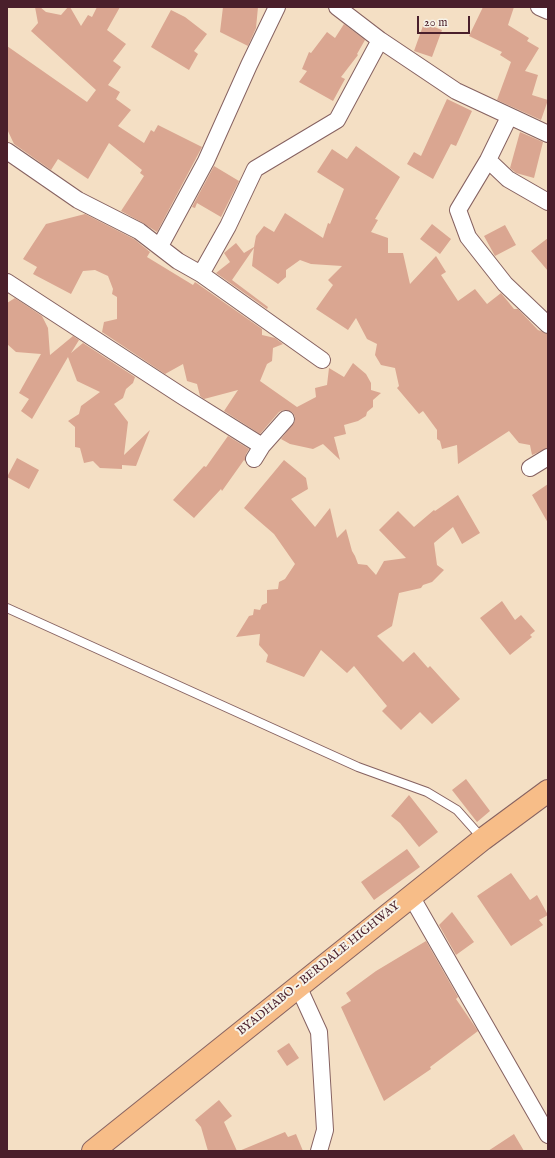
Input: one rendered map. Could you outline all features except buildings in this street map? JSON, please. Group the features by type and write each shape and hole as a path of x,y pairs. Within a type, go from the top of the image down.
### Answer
{"main road":[{"name":"BYADHABO - BERDALE HIGHWAY","path":"93,1151 483,838 548,791"}],"street":[{"path":"160,246 206,161 277,7"},
{"path":"337,7 380,40 456,91 548,134"},
{"path":"539,7 548,11"},
{"path":"202,274 228,226 255,169 337,120 380,40"},
{"path":"509,117 488,160 458,210 468,237 505,284 548,325"},
{"path":"7,151 78,200 139,231 178,261 202,274 322,360"},
{"path":"488,160 508,179 548,202"},
{"path":"7,282 182,396 258,453 286,419"},
{"path":"530,468 548,457"},
{"path":"412,896 548,1135"},
{"path":"298,986 318,1032 325,1130 319,1151"}],"lane":[{"path":"7,608 358,767 427,792 457,810 483,838"}]}
